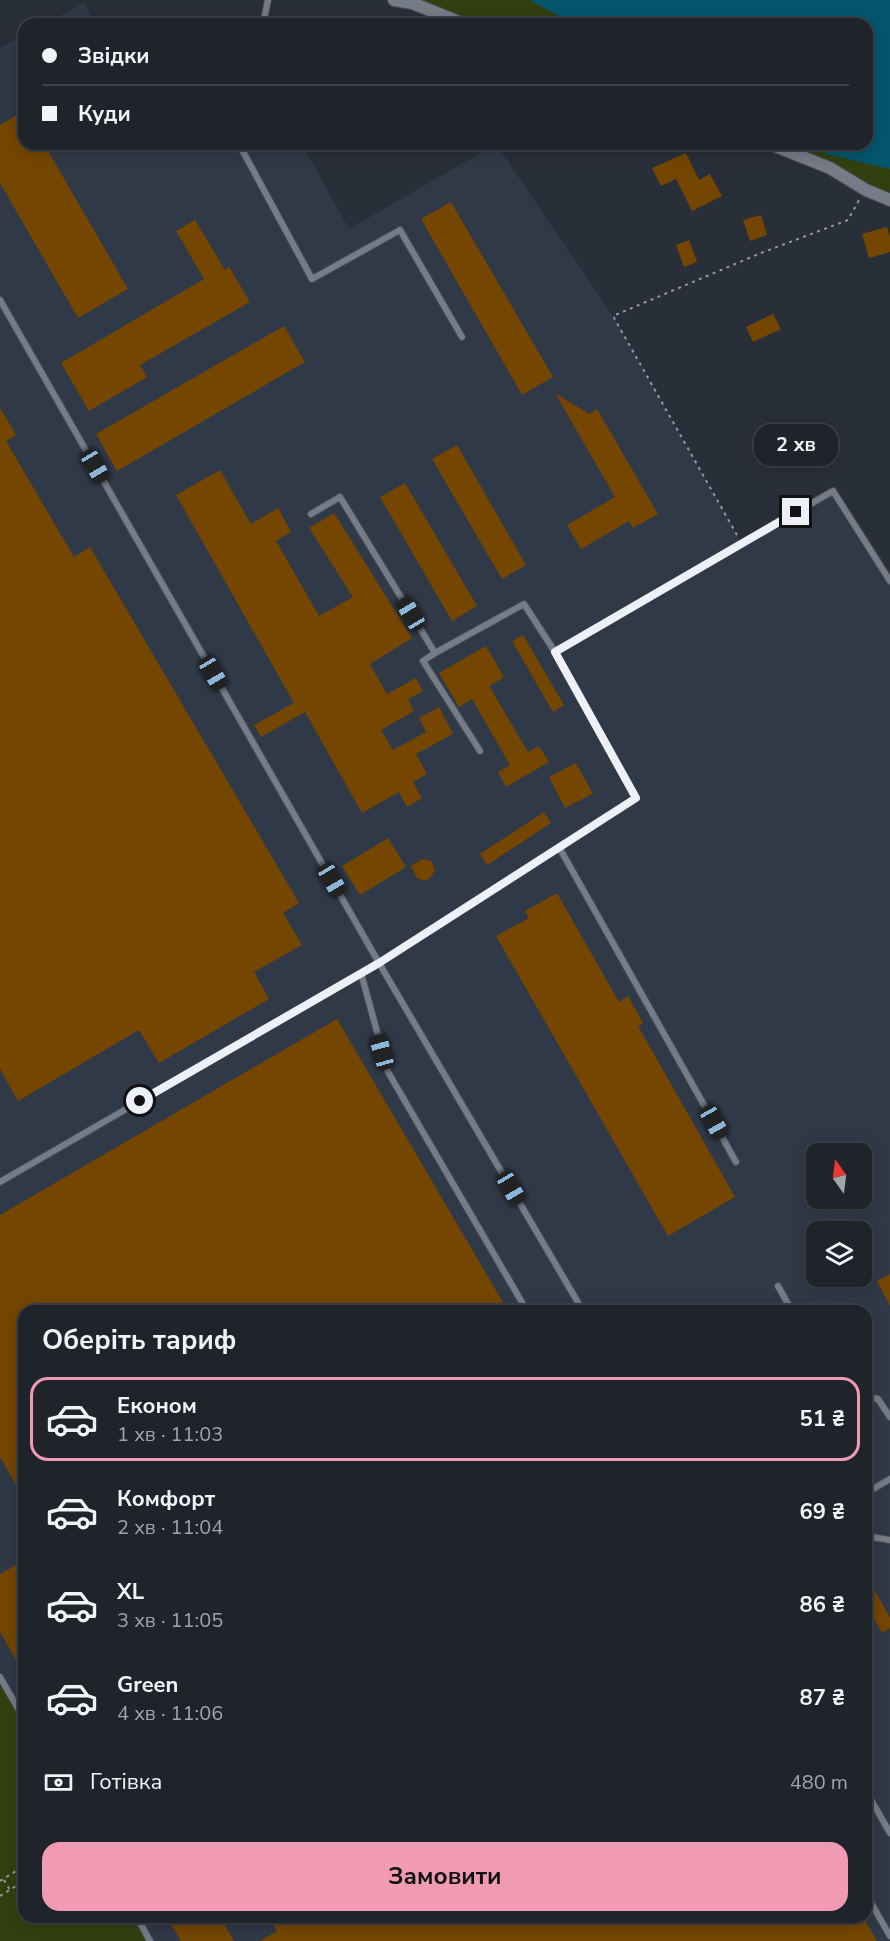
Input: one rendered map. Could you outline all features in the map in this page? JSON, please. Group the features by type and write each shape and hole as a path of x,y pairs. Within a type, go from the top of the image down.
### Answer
{"street":[{"path":"394,0 412,3 449,18"},
{"path":"785,150 830,168 866,190 890,200"}],"lane":[{"path":"264,18 268,0"},
{"path":"242,150 312,279 400,230 462,337"},
{"path":"0,300 379,963 580,1305"},
{"path":"555,652 832,491 890,581"},
{"path":"311,514 340,497 435,653"},
{"path":"0,1182 379,963 636,798 555,652 524,604 423,661 480,751"},
{"path":"559,847 736,1161"},
{"path":"361,973 388,1072 523,1305"},
{"path":"778,1286 789,1305"},
{"path":"872,1398 878,1399 890,1417"},
{"path":"872,1490 890,1479"},
{"path":"872,1537 890,1540"},
{"path":"0,1677 18,1708"},
{"path":"872,1802 890,1833"},
{"path":"872,1904 890,1936"},
{"path":"140,1923 150,1941"}],"path":[{"path":"741,543 613,316 750,257 848,220 866,190"},
{"path":"10,1890 2,1880 18,1870"},
{"path":"0,1896 18,1885"}],"shaded area":[{"path":"84,3 92,18 56,18"},
{"path":"18,38 18,150 305,150 349,229 486,150 500,150 613,316 741,542 833,491 890,581 890,1941 150,1941 140,1923 872,1923 872,1305 18,1305 18,1708 0,1677 0,48"}],"green space":[{"path":"394,0 890,0 890,200 783,150 873,150 873,18 446,18"},
{"path":"0,1677 18,1708 18,1923 140,1923 150,1941 0,1941"}],"water":[{"path":"530,0 890,0 890,169 827,154 821,150 873,150 873,18 562,18"}],"building":[{"path":"18,114 18,150 47,150 128,289 78,318 0,183 0,125"},
{"path":"686,153 699,180 710,174 722,196 692,211 676,179 661,186 652,168"},
{"path":"451,202 553,377 522,395 421,219"},
{"path":"761,215 767,235 750,241 743,220"},
{"path":"195,220 225,270 229,267 250,302 140,365 147,377 89,411 61,363 204,279 176,231"},
{"path":"887,227 890,252 869,258 862,234"},
{"path":"689,240 697,262 684,267 676,245"},
{"path":"773,314 781,329 753,342 746,327"},
{"path":"284,326 305,362 117,471 96,434"},
{"path":"555,393 589,414 597,409 658,514 633,528 629,521 581,549 567,525 615,497"},
{"path":"0,408 16,435 6,441 74,557 90,547 299,903 283,913 302,945 254,972 269,999 159,1063 139,1030 18,1101 0,1069"},
{"path":"457,445 526,565 502,579 432,459"},
{"path":"220,470 251,524 278,508 291,532 276,541 319,616 353,597 309,528 334,513 412,638 370,664 387,694 416,678 423,691 408,699 414,711 381,730 393,750 426,732 419,718 439,707 453,734 416,754 427,774 413,782 422,798 407,807 399,792 362,813 305,712 261,737 254,725 294,703 176,495"},
{"path":"405,483 477,606 452,621 380,497"},
{"path":"523,635 564,705 553,712 512,641"},
{"path":"486,646 504,677 489,686 528,752 539,746 549,762 506,787 498,772 510,765 472,699 459,707 439,673"},
{"path":"576,763 593,794 565,808 549,777"},
{"path":"544,812 551,823 487,865 480,854"},
{"path":"388,838 406,867 360,895 342,866"},
{"path":"422,859 431,861 435,870 426,881 417,878 411,866"},
{"path":"557,893 619,1002 628,996 643,1023 638,1026 735,1197 668,1236 496,936 529,918 525,911"},
{"path":"337,1019 504,1305 18,1305 18,1488 0,1457 0,1215"},
{"path":"890,1274 890,1306 877,1281"},
{"path":"16,1565 18,1568 18,1663 0,1632 0,1574"},
{"path":"872,1586 890,1618 890,1628 882,1633 872,1615"},
{"path":"170,1923 224,1923 234,1941 181,1941"},
{"path":"272,1923 866,1923 877,1941 260,1941 277,1931"}],"route":[{"path":"140,1101 379,963 636,798 555,652 796,512"}]}
